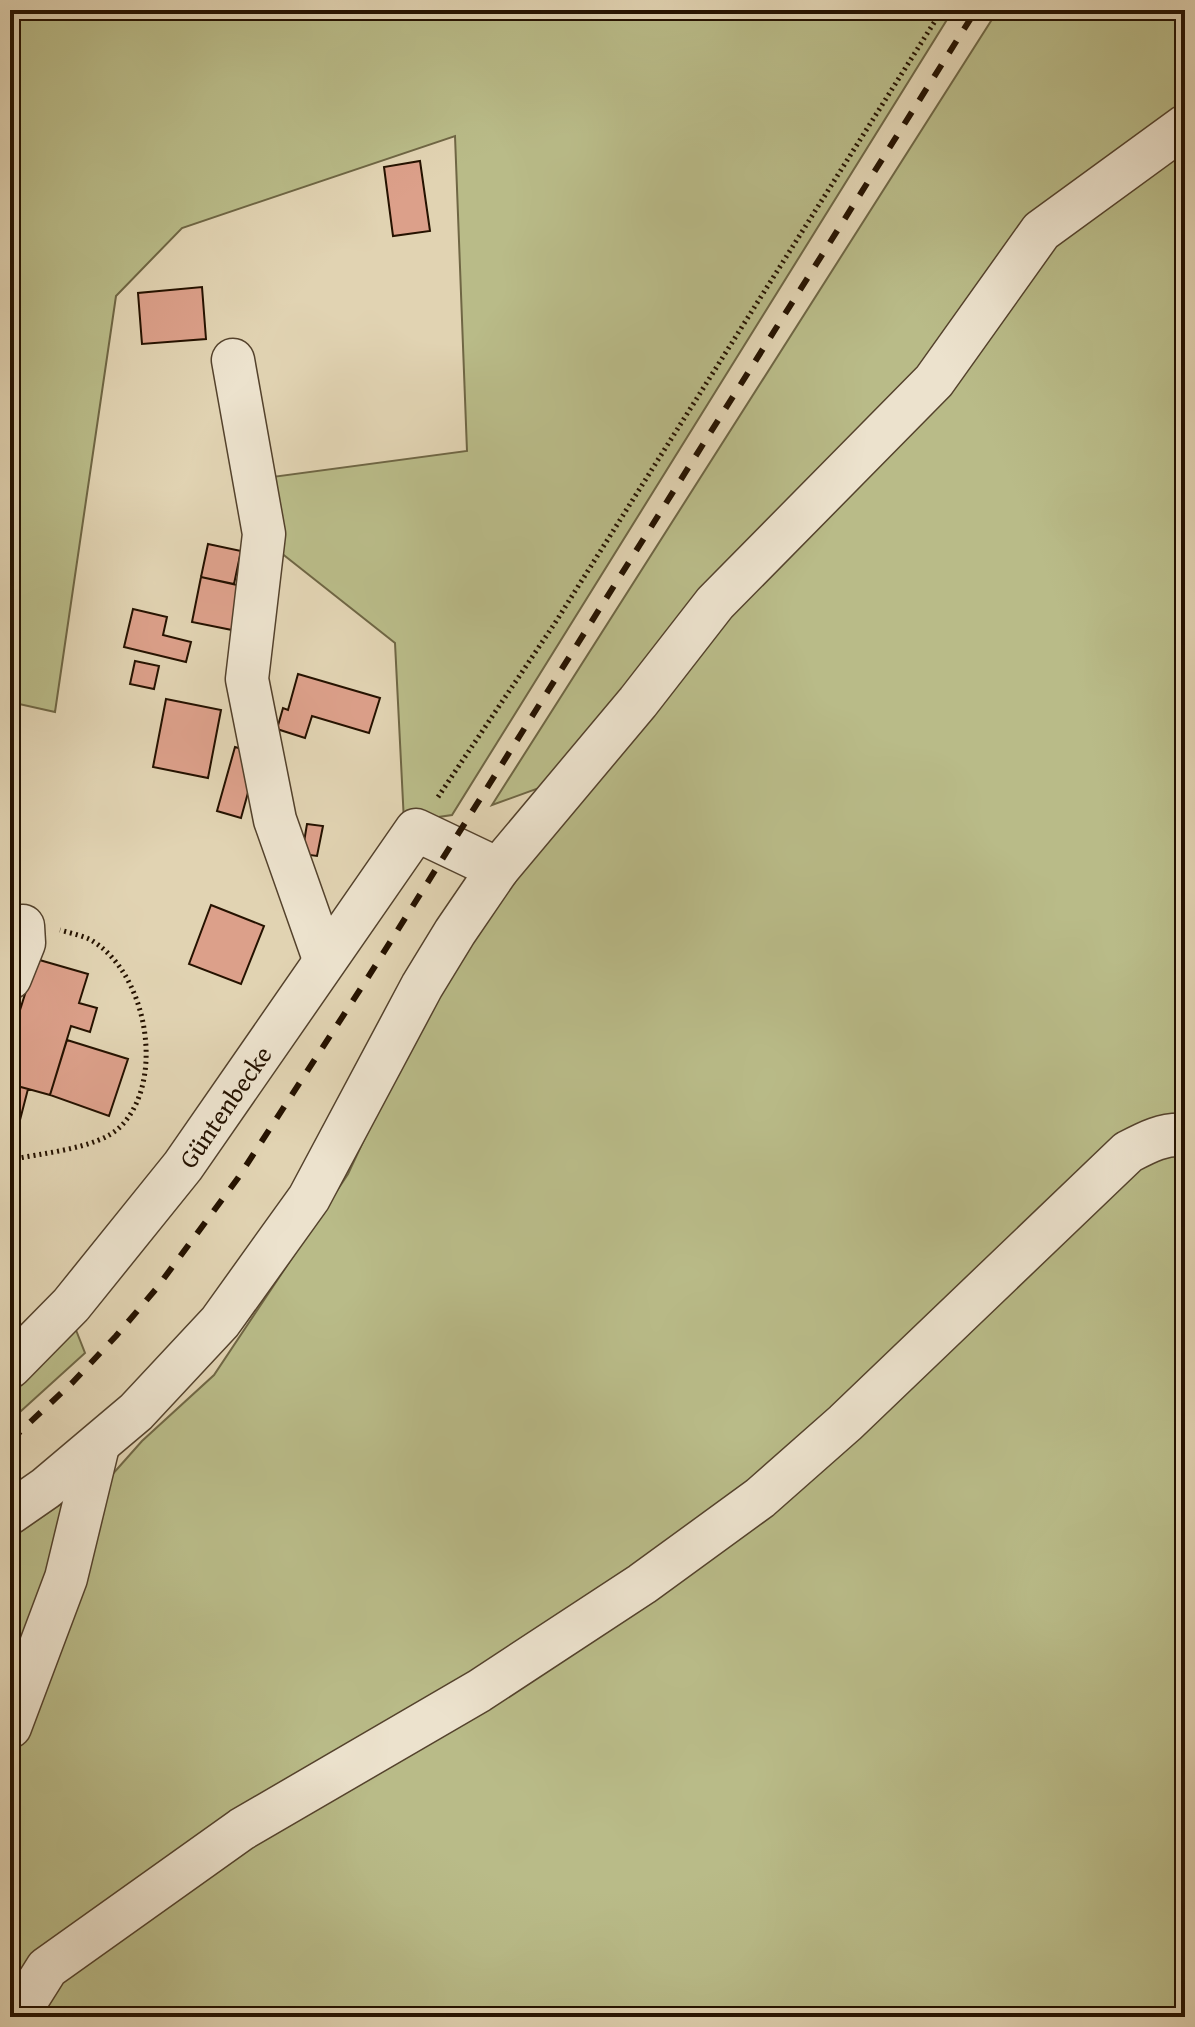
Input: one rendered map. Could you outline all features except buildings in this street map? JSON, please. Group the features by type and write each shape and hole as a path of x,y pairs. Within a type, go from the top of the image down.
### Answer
{"street":[{"path":"10,1513 98,1446 136,1412 202,1343 297,1216 336,1150 422,986 498,869 638,702 715,603 934,381 1041,231 1185,126"},
{"path":"233,360 264,534 247,679 275,820 324,959"},
{"path":"416,830 498,869"},
{"name":"Güntenbecke","path":"10,1367 71,1305 183,1166 416,830"},
{"path":"10,978 24,943 23,926"},
{"path":"20,2017 47,1968 242,1829 479,1691 642,1584 760,1498 845,1423 1128,1152 1161,1137 1185,1135"},
{"path":"10,1727 66,1578 98,1446"}],"path":[{"path":"416,830 555,623 942,10"},
{"path":"10,1160 69,1148 118,1129 134,1110 143,1088 146,1056 140,1007 121,971 107,954 91,940 74,934 47,927 23,926"}],"green space":[{"path":"10,10 953,10 452,815 404,822 395,643 266,541 257,479 467,451 455,136 182,228 116,296 55,712 10,702"},
{"path":"998,10 1185,10 1185,118 1034,228 926,377 553,783 492,805"},
{"path":"1185,132 1185,1123 839,1414 10,2017 10,1747 110,1477 142,1441 214,1375 348,1174 418,1024 511,886 719,608 1044,234"},
{"path":"1185,1146 1185,2017 37,2017 52,1973 644,1592 1147,1152"},
{"path":"74,1325 85,1353 10,1421 10,1381"},
{"path":"74,1495 10,1705 10,1539"}],"railway":[{"path":"10,1441 72,1383 116,1336 156,1289 238,1178 365,982 976,10"}]}
